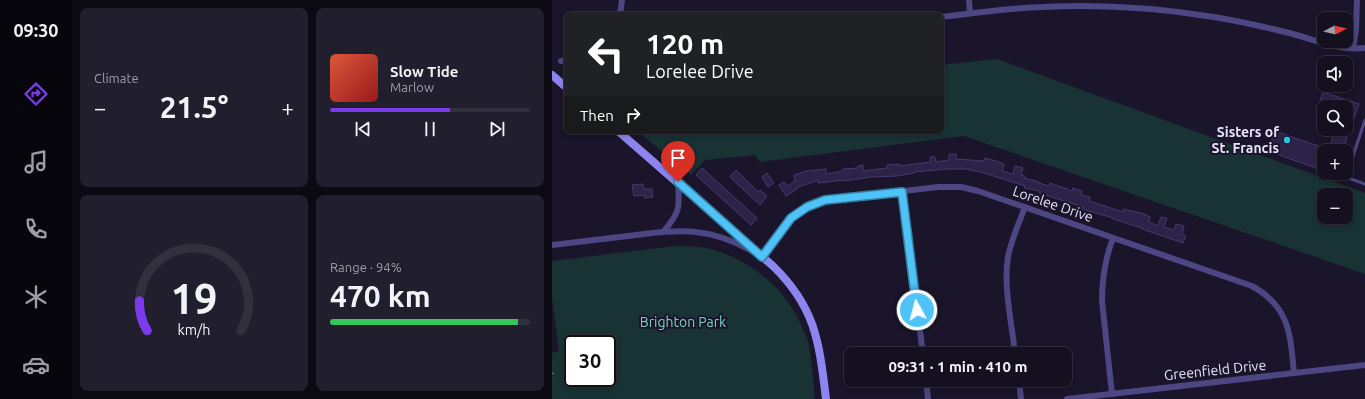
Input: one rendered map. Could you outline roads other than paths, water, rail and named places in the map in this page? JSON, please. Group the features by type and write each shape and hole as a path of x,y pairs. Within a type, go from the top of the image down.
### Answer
{"street":[{"path":"620,12 622,0"},
{"path":"969,0 970,13"},
{"path":"1357,0 1356,29 1353,48 1365,48"},
{"path":"944,17 1070,3 1212,17 1261,26 1317,41"},
{"path":"552,75 564,85"},
{"path":"622,134 678,182 788,281 808,312 813,325 819,346 826,399"},
{"path":"663,232 674,220 678,209 678,182"},
{"name":"Lorelee Drive","path":"762,257 788,222 798,212 825,200 938,187 961,187 978,191 1025,207 1260,290 1277,306 1286,320 1291,338 1294,373"},
{"path":"902,192 922,347"},
{"path":"1014,347 1007,285 1007,269 1011,245 1025,207"},
{"path":"552,246 685,230 714,235 741,245 762,257"},
{"path":"1112,394 1102,301 1102,287 1106,260 1113,238"},
{"name":"Greenfield Drive","path":"1067,399 1365,365"},
{"path":"927,387 928,399"},
{"path":"1020,387 1021,399"}],"lane":[{"path":"1365,120 1346,177 1365,184"}],"place":[{"name":"Sisters of St. Francis","path":"1287,140"}],"park label":[{"name":"Brighton Park","path":"683,322"}]}
